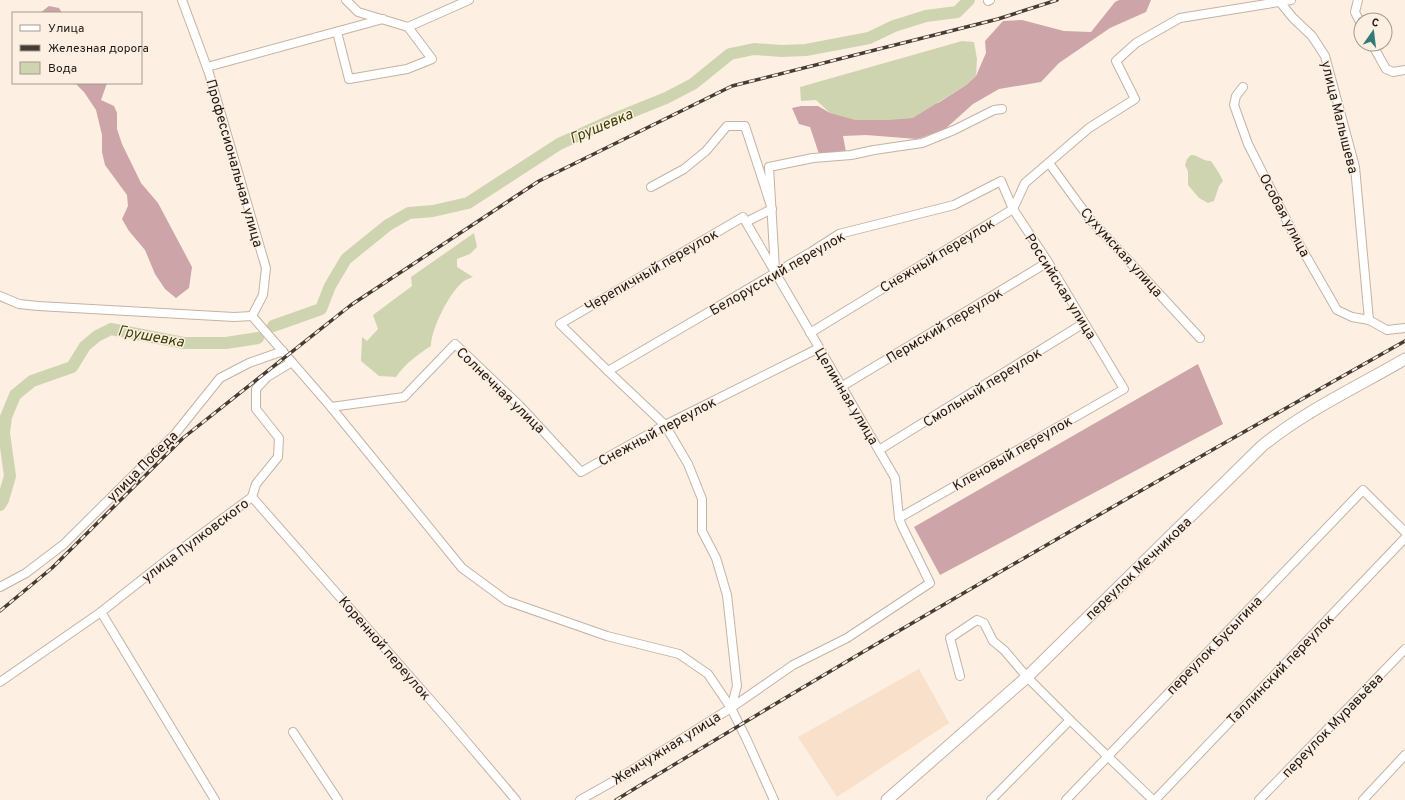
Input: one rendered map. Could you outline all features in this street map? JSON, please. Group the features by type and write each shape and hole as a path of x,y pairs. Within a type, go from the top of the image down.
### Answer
{"street":[{"name":"Профессиональная улица","path":"182,0 207,67 266,268 263,295 252,316"},
{"path":"408,27 469,0"},
{"path":"1013,209 1025,182 1089,128 1135,99 1116,61 1136,43 1180,18 1291,0"},
{"path":"1355,12 1358,0"},
{"path":"337,32 350,79 407,70 432,59 408,27 358,12 349,1"},
{"name":"улица Малышева","path":"1280,2 1293,18 1312,36 1325,56 1355,167 1369,320"},
{"path":"207,67 383,19"},
{"path":"1376,52 1386,69 1394,72 1405,70"},
{"name":"Особая улица","path":"1243,87 1236,96 1234,105 1248,144 1294,235 1337,310 1352,317 1369,320"},
{"path":"775,272 769,167 813,158 851,155 922,143 954,130 994,110 1002,109"},
{"path":"651,187 684,169 706,151 727,126 745,126 772,209"},
{"name":"Сухумская улица","path":"1049,163 1089,218 1200,338"},
{"name":"Российская улица","path":"1000,181 1013,209 1048,262 1124,389"},
{"name":"Белорусский переулок","path":"608,371 839,234 954,205 1000,181"},
{"name":"Черепичный переулок","path":"608,371 560,324 745,220 772,209"},
{"name":"Снежный переулок","path":"810,333 1013,209"},
{"name":"Целинная улица","path":"731,708 793,665 847,638 930,583 899,518 895,478 745,220"},
{"name":"Пермский переулок","path":"841,387 1048,262"},
{"path":"0,296 19,304 38,306 234,317 252,316 331,407 462,568 507,601 607,636 679,654 708,674 731,708 774,800"},
{"path":"1369,320 1387,330 1405,328"},
{"name":"Смольный переулок","path":"879,450 1084,323"},
{"name":"Солнечная улица","path":"331,407 404,397 455,344 519,405 581,472"},
{"name":"Снежный переулок","path":"581,472 665,425 819,348"},
{"name":"улица Победа","path":"0,587 26,573 64,544 175,434 220,378 248,363 283,351"},
{"name":"переулок Мечникова","path":"887,800 1027,677 1262,446 1305,415 1405,359"},
{"name":"улица Пулковского","path":"0,682 101,612 172,556 252,497 256,484 278,457 279,438 256,409 256,389 267,377 292,362"},
{"path":"608,371 665,425 688,464 702,499 702,530 716,558 727,595 737,686 731,708"},
{"name":"Кленовый переулок","path":"899,518 1124,389"},
{"name":"переулок Бусыгина","path":"1066,800 1363,490 1405,532"},
{"name":"Коренной переулок","path":"252,497 516,800"},
{"name":"Таллинский переулок","path":"1154,800 1405,538"},
{"path":"101,612 215,800"},
{"path":"960,676 950,638 977,620 984,623 993,641 1004,650 1027,677 1107,757 1154,800"},
{"name":"переулок Муравьёва","path":"1259,800 1405,650"},
{"name":"Жемчужная улица","path":"580,800 731,708"},
{"path":"991,800 1070,720"},
{"path":"293,732 338,800"},
{"path":"1362,800 1405,755"}],"shaded area":[{"path":"1119,0 1151,0 1146,12 1110,28 1059,63 1041,82 999,89 973,104 944,130 917,139 866,135 843,136 846,152 819,154 810,127 799,124 792,108 801,106 818,106 830,113 938,103 966,85 976,76 986,53 985,41 1003,21 1022,20 1064,31 1091,32 1115,2"},
{"path":"49,6 59,8 61,12 41,12"},
{"path":"76,84 107,84 101,100 114,106 117,113 117,129 122,144 141,183 158,203 192,267 189,288 176,298 165,289 155,274 145,250 129,231 122,219 128,206 127,195 105,165 102,152 102,135 96,110 84,92"},
{"path":"1198,364 1223,424 940,575 914,527"},
{"path":"919,669 949,723 837,797 798,737"}],"water":[{"path":"962,41 974,42 977,59 976,76 966,85 913,118 855,120 830,113 816,100 801,101 800,87"},
{"path":"1191,155 1211,161 1223,181 1219,186 1214,201 1208,203 1199,198 1188,185 1188,171 1185,165 1187,159"},
{"path":"474,233 477,247 470,254 457,259 457,267 473,277 465,280 447,301 434,330 431,346 421,352 403,368 396,377 379,376 361,361 362,337 367,341 378,329 373,315 412,286 411,277"}],"waterway":[{"name":"Грушевка","path":"273,326 321,309 330,286 346,259 388,225 409,213 433,211 468,203 559,144 666,98 693,84 730,54 754,49 781,51 806,50 869,38 894,26 926,16 957,12 969,0"},
{"name":"Грушевка","path":"0,505 3,500 10,476 4,433 6,417 15,395 32,381 72,367 85,346 97,336 111,329 184,343 226,343 258,338"}],"railway":[{"path":"0,611 52,568 183,438 351,305 539,181 732,86 998,19 1057,0"},
{"path":"616,800 910,624 1206,453 1405,341"}]}
